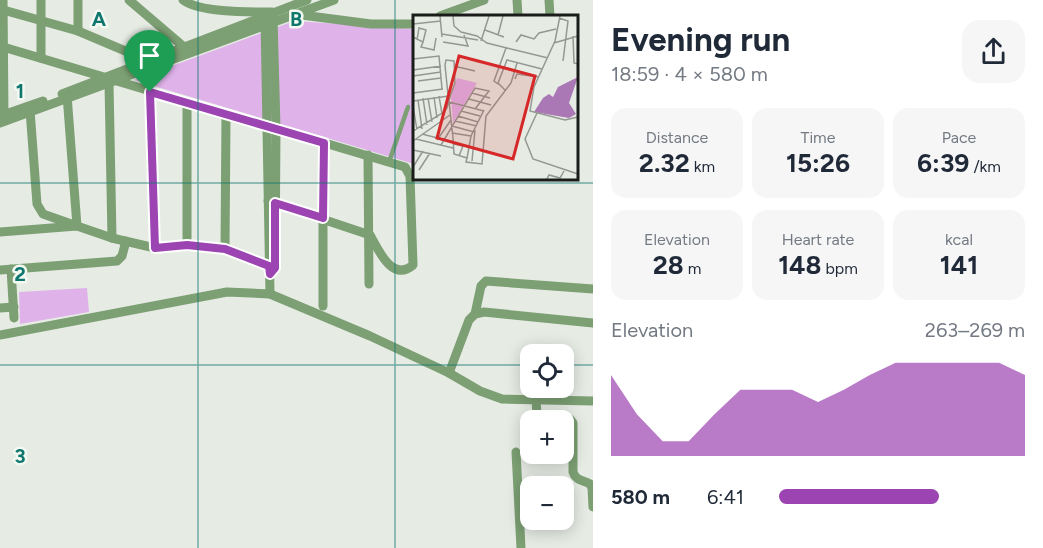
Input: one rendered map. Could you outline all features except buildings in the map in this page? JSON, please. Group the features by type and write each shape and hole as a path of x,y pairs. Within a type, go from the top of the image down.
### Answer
{"street":[{"path":"41,0 41,58"},
{"path":"78,0 78,31"},
{"path":"129,0 184,47"},
{"path":"183,0 189,4 223,11 271,18"},
{"path":"149,61 78,31 2,6 1,118 30,110 110,80 306,3 333,0"},
{"path":"443,15 484,0"},
{"path":"517,0 518,15"},
{"path":"549,0 550,15"},
{"path":"294,14 306,3"},
{"path":"110,80 184,47 271,18 294,14 371,24 413,24"},
{"path":"270,294 271,18"},
{"path":"2,47 405,167 410,176 412,265 408,269 392,268 370,235 272,202"},
{"path":"110,80 112,238"},
{"path":"150,92 155,248"},
{"path":"67,95 77,226"},
{"path":"187,102 187,245"},
{"path":"30,110 37,204 43,214 112,238 155,248 187,245 225,249 271,269"},
{"path":"225,249 226,114"},
{"path":"323,306 324,143"},
{"path":"368,155 369,284"},
{"path":"0,232 77,226"},
{"path":"0,270 117,261 122,256 126,241"},
{"path":"11,269 14,318"},
{"path":"475,314 481,286 486,281 593,289"},
{"path":"0,335 227,292 270,294 449,373 480,391 502,399 593,401"},
{"path":"0,308 14,307"},
{"path":"449,373 469,320 475,314 484,312 593,323"},
{"path":"536,399 537,417 570,419 573,423 573,472 580,480 590,484 593,507"},
{"path":"516,452 521,548"}],"lane":[{"path":"389,162 408,107"}],"shaded area":[{"path":"294,21 413,29 413,164 134,80"},
{"path":"87,288 89,312 20,324 19,292"}],"route":[{"path":"150,92 324,143 323,218 275,203 275,268 270,274 269,266 225,249 187,245 155,248 150,92"}]}
